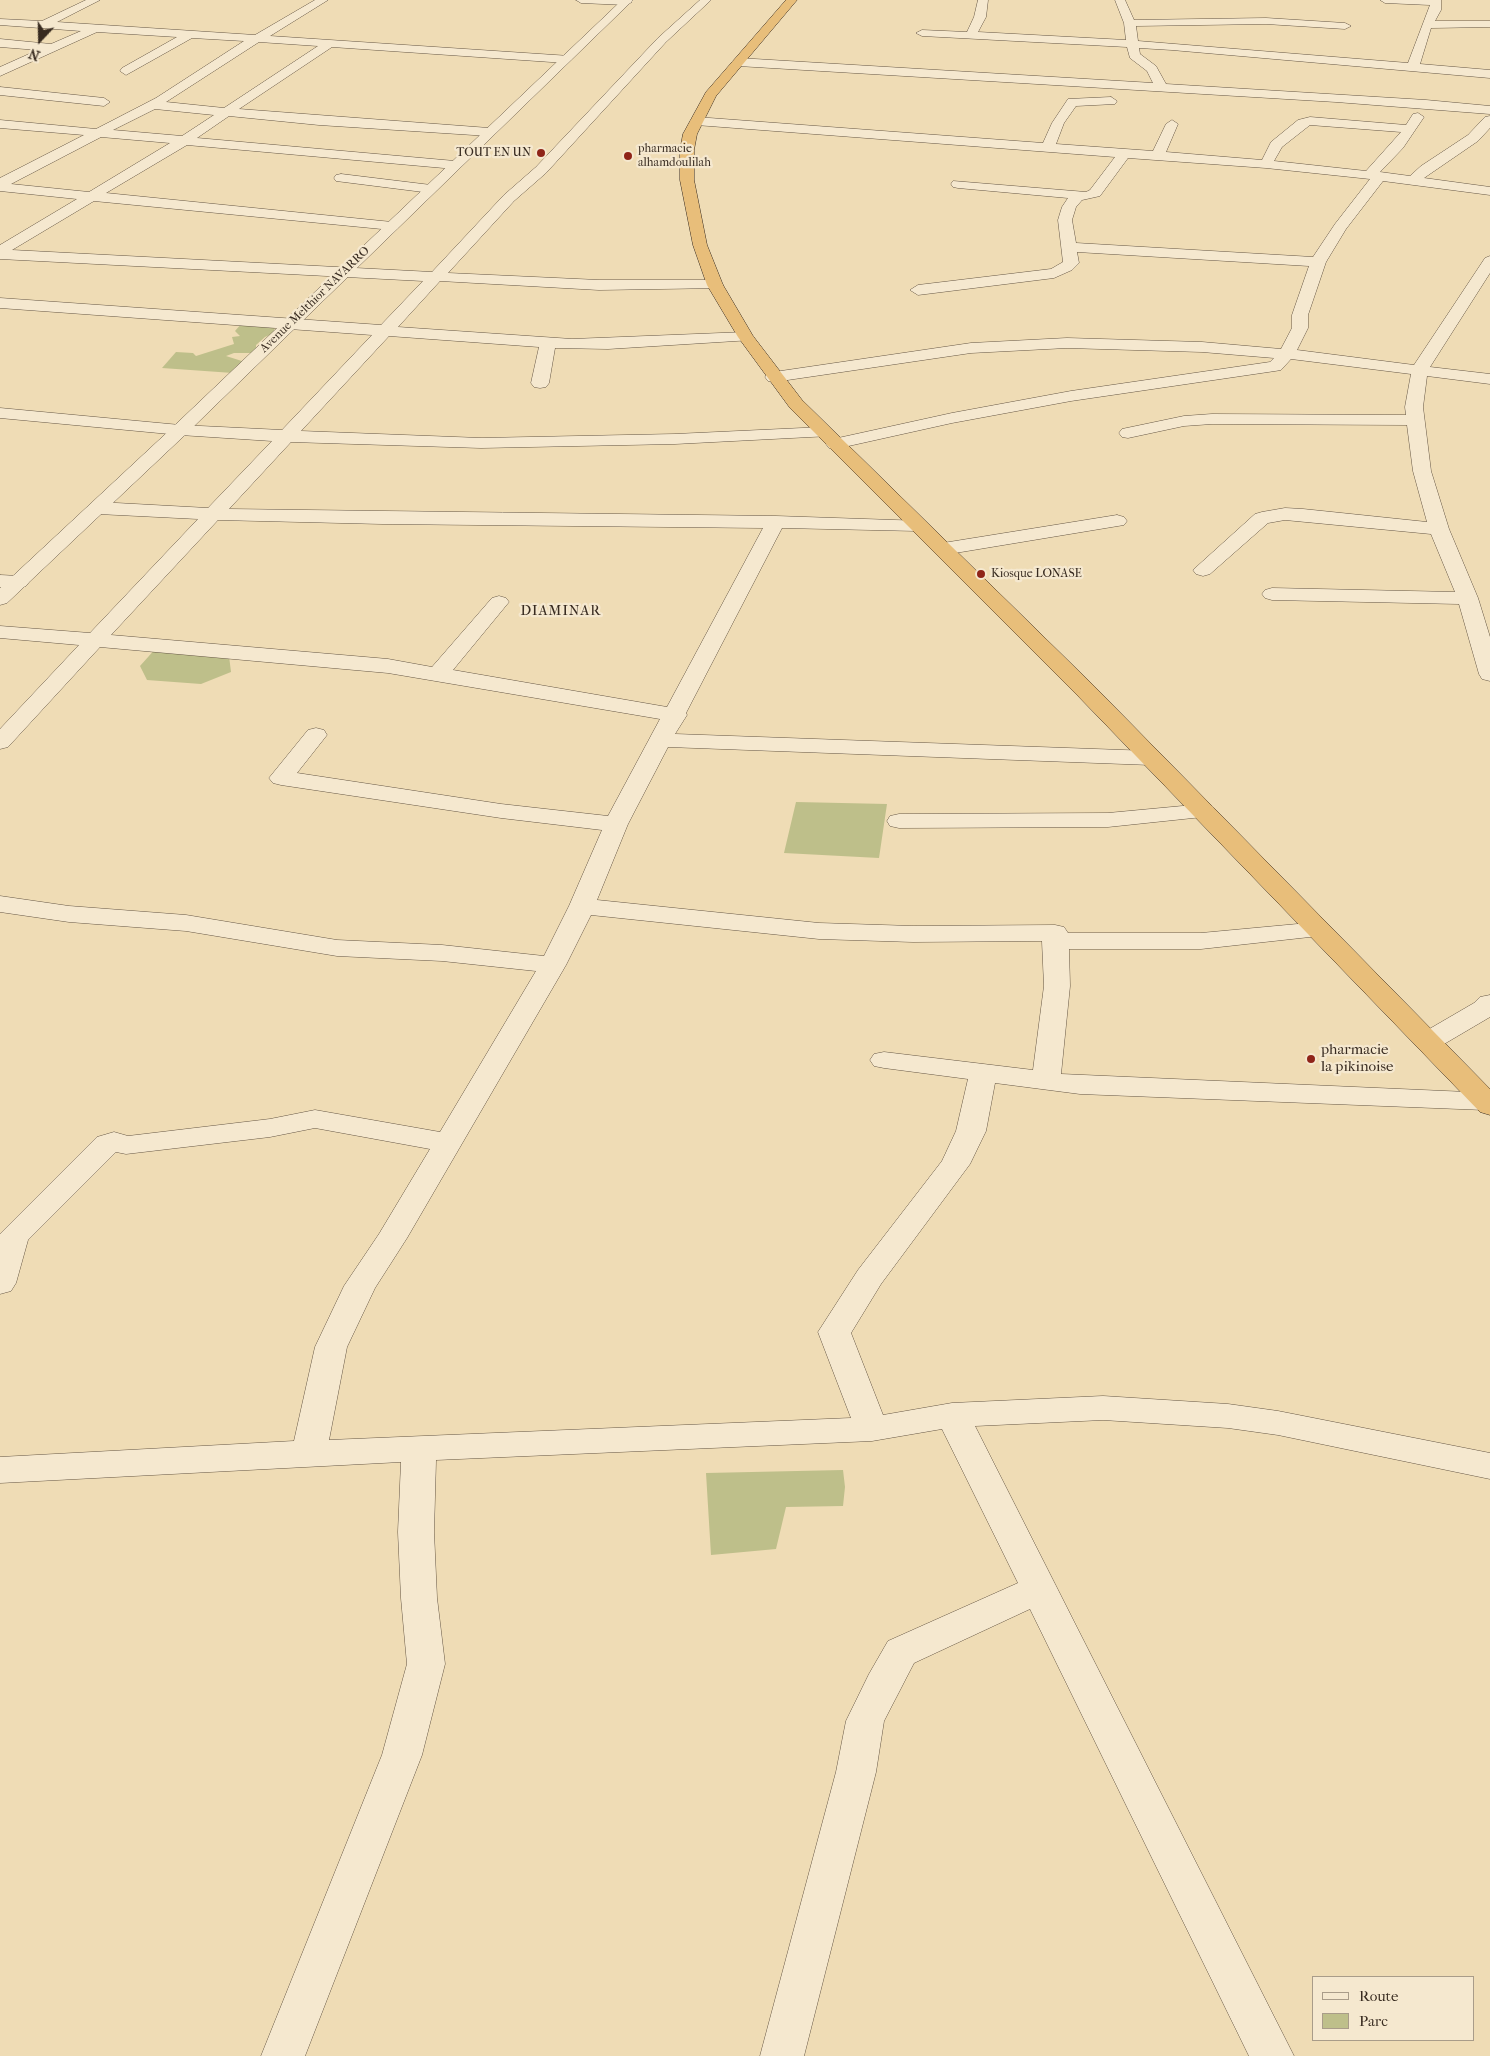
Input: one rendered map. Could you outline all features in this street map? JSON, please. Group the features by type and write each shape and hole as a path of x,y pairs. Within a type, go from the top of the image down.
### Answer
{"highway":[{"path":"792,0 710,95 696,121 687,150 688,180 700,245 715,285 746,337 796,404 1204,811 1488,1103"}],"street":[{"path":"43,25 95,0"},
{"path":"0,185 154,104 213,65 322,0"},
{"path":"581,0 627,1"},
{"path":"0,742 508,198 542,170 569,138 680,22 706,0"},
{"path":"972,36 980,17 983,0"},
{"path":"1120,0 1130,24 1135,56 1152,69 1162,88"},
{"path":"1385,0 1436,1 1413,68"},
{"name":"Avenue Melthior NAVARRO","path":"0,599 10,581 98,508 627,1"},
{"path":"1130,24 1218,21 1293,22 1345,26"},
{"path":"0,22 566,60"},
{"path":"1428,25 1490,24"},
{"path":"0,72 95,28"},
{"path":"922,33 1291,52 1413,68 1441,79 1490,74"},
{"path":"126,71 188,35"},
{"path":"0,43 52,48"},
{"path":"0,252 182,142 329,44"},
{"path":"1135,56 1160,58"},
{"path":"880,71 894,59"},
{"path":"738,62 1490,110"},
{"path":"0,413 180,430 284,436 513,443 829,438 1071,396 1275,366 1287,354 1300,328 1300,315 1318,262 1382,163 1410,129 1441,79"},
{"path":"1152,100 1162,88"},
{"path":"0,91 104,102"},
{"path":"1047,149 1058,123 1072,102 1120,101"},
{"path":"154,104 361,124 489,132"},
{"path":"361,124 379,110"},
{"path":"1413,181 1426,169 1473,138 1490,120"},
{"path":"696,121 1047,149 1266,164 1490,191"},
{"path":"1266,164 1276,145 1303,123 1310,121 1410,129"},
{"path":"0,124 182,142 455,165"},
{"path":"1157,156 1172,124"},
{"path":"8,140 34,128"},
{"path":"958,184 1093,195 1124,154"},
{"path":"341,178 430,189"},
{"path":"0,185 90,196 392,226"},
{"path":"918,290 1054,273 1071,263 1066,214 1078,195"},
{"path":"1068,247 1318,262"},
{"path":"0,252 598,285 715,285"},
{"path":"1489,264 1441,332 1420,370 1415,393 1414,420 1422,471 1439,529 1468,598 1490,674"},
{"path":"0,303 548,342 608,344 746,337"},
{"path":"540,383 548,342"},
{"path":"774,377 892,358 999,345 1067,343 1174,346 1287,354 1490,379"},
{"path":"1174,346 1190,380"},
{"path":"1128,433 1184,421 1212,419 1414,420"},
{"path":"1274,516 1289,493"},
{"path":"98,508 213,514 917,525"},
{"path":"1204,570 1262,518 1303,515 1439,529"},
{"path":"943,549 1117,521"},
{"path":"309,1453 331,1347 360,1286 392,1238 553,965 582,906 616,824 676,716 776,522"},
{"path":"1272,594 1468,598"},
{"path":"438,674 499,602"},
{"path":"0,632 95,642 388,666 676,716"},
{"path":"316,735 281,778 501,811 616,824"},
{"path":"662,740 1151,758"},
{"path":"899,821 1108,820 1204,811"},
{"path":"0,904 69,914 186,923 313,945 442,952 553,965"},
{"path":"582,906 819,931 913,934 1055,933 1058,986 1046,1081"},
{"path":"1056,941 1201,941 1319,930"},
{"path":"1429,1041 1484,1009 1490,1003"},
{"path":"884,1060 1046,1081 1153,1089 1488,1103"},
{"path":"872,1430 834,1332 844,1320 869,1278 955,1164 971,1131 983,1073"},
{"path":"0,1283 7,1233 107,1144 114,1141 126,1144 270,1128 314,1119 448,1143"},
{"path":"0,1470 309,1453 872,1430 952,1415 1103,1408 1228,1416 1335,1433 1490,1466"},
{"path":"952,1415 1272,2056"},
{"path":"283,2056 402,1755 426,1664 419,1598 416,1532 419,1448"},
{"path":"782,2056 856,1772 864,1721 882,1685 901,1652 1040,1589"}],"green space":[{"path":"242,323 275,325 274,333 265,337 256,345 256,353 234,353 226,356 245,362 233,373 162,368 176,352 193,353 196,356 234,344 232,337 240,336 235,331"},
{"path":"157,647 229,656 231,672 201,684 147,680 140,666"},
{"path":"796,802 887,804 879,858 784,853"},
{"path":"843,1470 845,1487 843,1506 786,1507 776,1549 711,1555 706,1473"}],"place":[{"name":"TOUT EN UN","path":"541,153"},
{"name":"pharmacie alhamdoulilah","path":"628,156"},
{"name":"Kiosque LONASE","path":"981,574"},
{"name":"pharmacie la pikinoise","path":"1311,1059"}],"district":[{"name":"DIAMINAR","path":"561,612"}]}
